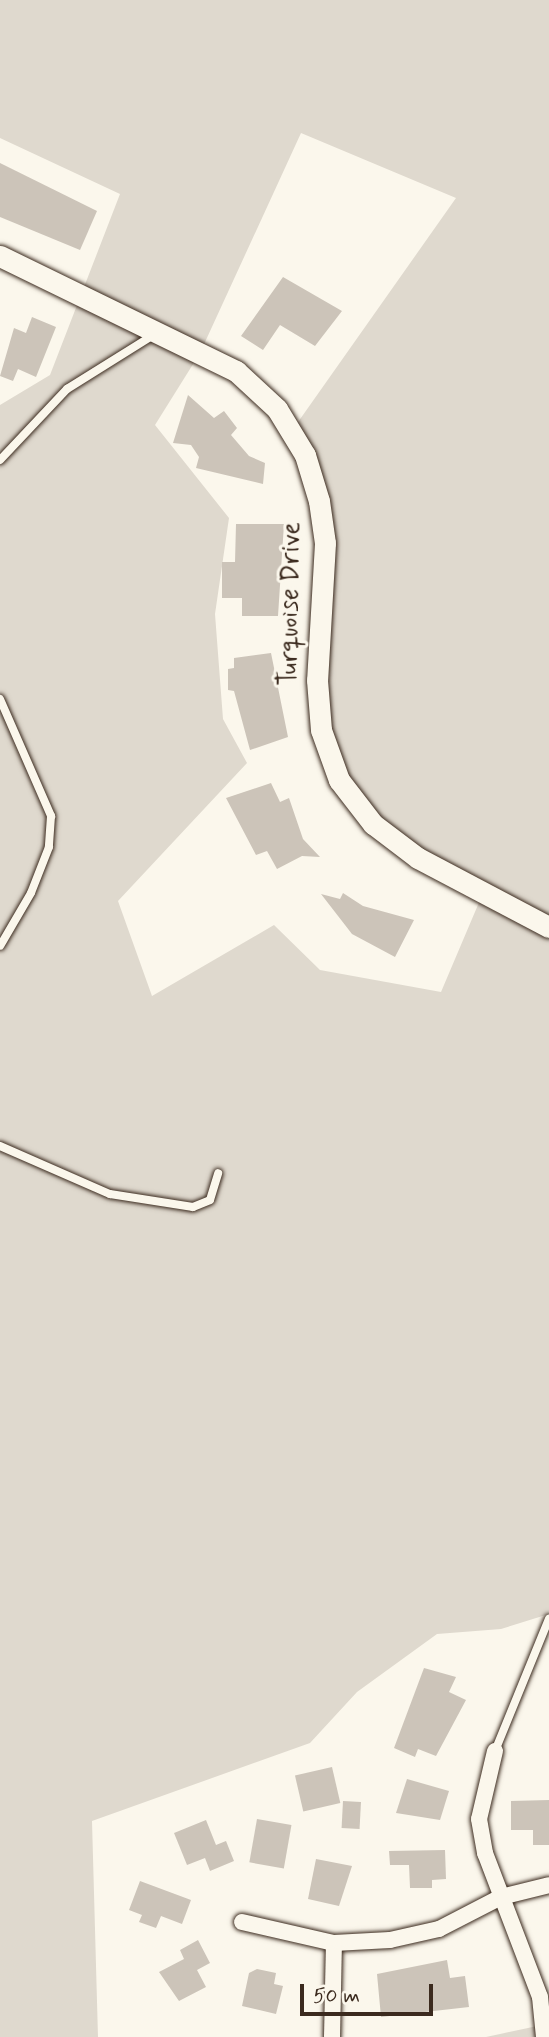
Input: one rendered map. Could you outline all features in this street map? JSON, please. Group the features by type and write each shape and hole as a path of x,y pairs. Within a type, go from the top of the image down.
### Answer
{"street":[{"name":"Turquoise Drive","path":"0,256 236,371 277,409 305,455 325,543 317,680 321,730 339,780 373,824 418,858 549,926"},
{"path":"495,1751 479,1819 501,1897 540,1997 544,2037"},
{"path":"242,1922 334,1943 439,1929 501,1897 549,1885"},
{"path":"332,2037 334,1943"}],"lane":[{"path":"0,460 67,389 158,333"},
{"path":"0,699 51,816 49,847 36,881 0,946"},
{"path":"0,1146 110,1194 193,1207 210,1200 218,1174"},
{"path":"495,1751 549,1619"}],"shaded area":[{"path":"0,0 549,0 549,1614 501,1629 437,1634 357,1692 310,1743 92,1821 98,2037 0,2037 0,405 50,375 120,194 0,138","holes":["301,133 456,198 291,432 325,543 321,730 373,824 483,893 441,992 320,970 274,925 152,996 118,901 247,763 223,719 215,614 229,518 155,425 200,353"]},
{"path":"542,2025 549,2037 486,2037"}],"building":[{"path":"0,163 97,211 80,250 0,217"},
{"path":"283,277 342,311 315,346 280,325 263,350 241,336"},
{"path":"32,317 56,327 36,377 18,369 13,381 0,376 14,328 26,333"},
{"path":"188,395 214,418 224,411 237,428 231,435 249,456 265,463 263,484 196,468 199,457 191,445 173,443"},
{"path":"236,524 284,524 278,616 242,616 242,598 222,598 222,562 235,562"},
{"path":"271,653 288,737 250,750 234,691 228,690 228,669 234,668 234,658"},
{"path":"271,783 280,802 289,798 303,839 320,857 302,856 277,869 267,851 256,855 226,798"},
{"path":"343,893 363,906 414,920 395,957 352,934 321,894 340,899"},
{"path":"424,1668 456,1677 449,1692 466,1700 436,1756 418,1749 415,1757 394,1748"},
{"path":"332,1767 340,1803 303,1812 295,1776"},
{"path":"407,1779 449,1791 440,1820 396,1813"},
{"path":"549,1800 549,1845 533,1845 533,1830 511,1830 511,1801"},
{"path":"343,1801 361,1802 360,1829 342,1828"},
{"path":"257,1819 291,1825 284,1868 249,1862"},
{"path":"206,1820 216,1845 226,1841 234,1861 210,1871 205,1858 187,1865 174,1833"},
{"path":"445,1850 446,1879 432,1880 432,1888 410,1888 409,1865 390,1865 389,1851"},
{"path":"316,1859 352,1866 339,1906 308,1899"},
{"path":"140,1881 191,1900 182,1924 161,1916 156,1928 139,1922 142,1915 129,1910"},
{"path":"198,1940 210,1963 197,1970 206,1987 179,2001 159,1972 184,1959 180,1950"},
{"path":"447,1960 450,1978 465,1976 469,2007 381,2017 377,1974"},
{"path":"257,1969 276,1973 274,1984 283,1986 276,2014 242,2006 249,1973"}]}
